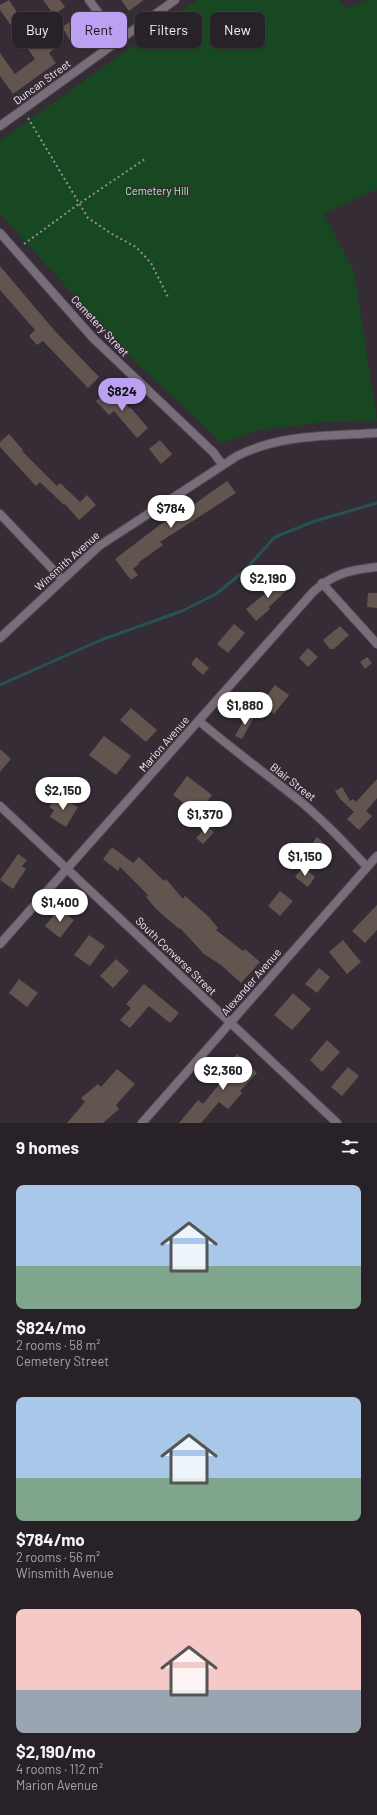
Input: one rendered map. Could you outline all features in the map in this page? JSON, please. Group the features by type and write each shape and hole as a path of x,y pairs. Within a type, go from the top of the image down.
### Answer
{"street":[{"path":"89,0 98,12"},
{"name":"Duncan Street","path":"127,35 176,0"},
{"name":"Duncan Street","path":"0,126 109,48"},
{"name":"Cemetery Street","path":"0,233 93,338 213,452 222,464"},
{"name":"Winsmith Avenue","path":"0,638 98,546 222,464 250,449 296,438 377,433"},
{"path":"0,514 62,579"},
{"name":"Marion Avenue","path":"0,944 322,583 348,571 377,567"},
{"path":"322,583 377,644"},
{"name":"Blair Street","path":"199,721 319,818 367,867"},
{"name":"South Converse Street","path":"0,806 337,1123"},
{"name":"Alexander Avenue","path":"142,1123 377,856"}],"path":[{"path":"28,118 88,218 112,234 136,247 151,263 168,297"},
{"path":"24,244 80,203 145,159"}],"green space":[{"name":"Cemetery Hill","path":"197,0 340,0 345,8 368,0 377,0 377,189 324,214 354,271 377,421 326,422 260,430 222,443 127,354 0,214 0,141 135,44 135,48 202,48 202,12 180,12"}],"building":[{"path":"9,0 17,12 12,12 12,27 0,10 0,5"},
{"path":"43,0 60,0 65,7 58,12 52,12"},
{"path":"121,0 144,0 129,11"},
{"path":"71,21 71,42 63,29 63,26"},
{"path":"27,48 56,48 49,53 56,63 13,94 0,76 0,53 15,74 35,59"},
{"path":"0,266 54,330 99,377 88,388 43,341 37,345 29,336 35,330 0,290"},
{"path":"111,388 148,428 137,438 114,411 109,415 96,401"},
{"path":"9,434 23,450 22,451 57,486 60,483 80,502 87,495 96,505 79,520 65,504 64,505 40,482 36,486 0,447 0,442"},
{"path":"160,440 172,454 161,464 149,449"},
{"path":"227,481 236,493 160,542 163,545 138,563 139,564 133,569 138,575 131,580 115,559 161,524 176,515 176,517"},
{"path":"280,577 290,587 269,607 270,609 256,621 246,609 266,593 265,592"},
{"path":"368,593 377,593 377,608 367,607"},
{"path":"234,624 245,633 228,653 217,644"},
{"path":"340,626 349,635 334,649 330,649 323,640"},
{"path":"308,648 318,657 308,667 299,658"},
{"path":"196,657 209,668 203,675 191,664"},
{"path":"367,657 372,663 365,669 360,662"},
{"path":"275,685 289,695 274,714 261,704"},
{"path":"131,708 157,730 146,742 120,720"},
{"path":"248,712 255,715 242,739 235,736"},
{"path":"104,736 131,756 116,775 89,755"},
{"path":"0,749 11,759 0,772"},
{"path":"187,776 212,795 198,814 173,795"},
{"path":"377,779 377,798 366,811 372,816 359,830 347,819 354,812 340,799 335,791 342,787 350,801 353,799 356,802"},
{"path":"58,795 78,807 66,827 50,817 54,810 49,807"},
{"path":"207,826 214,832 203,844 196,838"},
{"path":"317,837 326,845 322,850 325,852 312,867 295,854 305,842 310,846"},
{"path":"112,847 133,863 139,857 164,881 166,879 183,899 185,896 209,917 218,928 216,930 243,951 245,949 260,962 241,983 221,965 204,954 180,928 179,929 156,909 146,897 148,895 120,867 118,871 103,859"},
{"path":"18,854 27,860 22,866 26,869 13,889 0,880"},
{"path":"303,867 315,877 308,887 295,877"},
{"path":"280,891 293,901 280,916 268,906"},
{"path":"377,905 377,930 365,943 352,931"},
{"path":"59,909 74,920 60,938 45,926"},
{"path":"89,935 105,946 90,966 74,955"},
{"path":"343,940 361,962 347,974 329,952"},
{"path":"116,959 129,971 113,988 100,976"},
{"path":"319,968 330,977 317,993 305,984"},
{"path":"19,979 38,993 27,1007 9,993"},
{"path":"144,984 179,1013 170,1023 149,1006 130,1028 120,1020 131,1008 126,1004"},
{"path":"293,993 311,1009 292,1030 274,1015"},
{"path":"327,1040 340,1052 322,1072 310,1060"},
{"path":"237,1054 257,1073 240,1091 242,1093 228,1109 219,1102 201,1123 179,1123 198,1100 203,1104 231,1070 226,1066"},
{"path":"348,1067 359,1076 342,1096 331,1087"},
{"path":"117,1069 135,1084 116,1105 119,1109 103,1123 67,1123 85,1102 81,1098 98,1084 101,1087"}],"waterway":[{"path":"0,685 101,640 182,611 216,594 244,571 275,537 315,521 377,503"}]}
